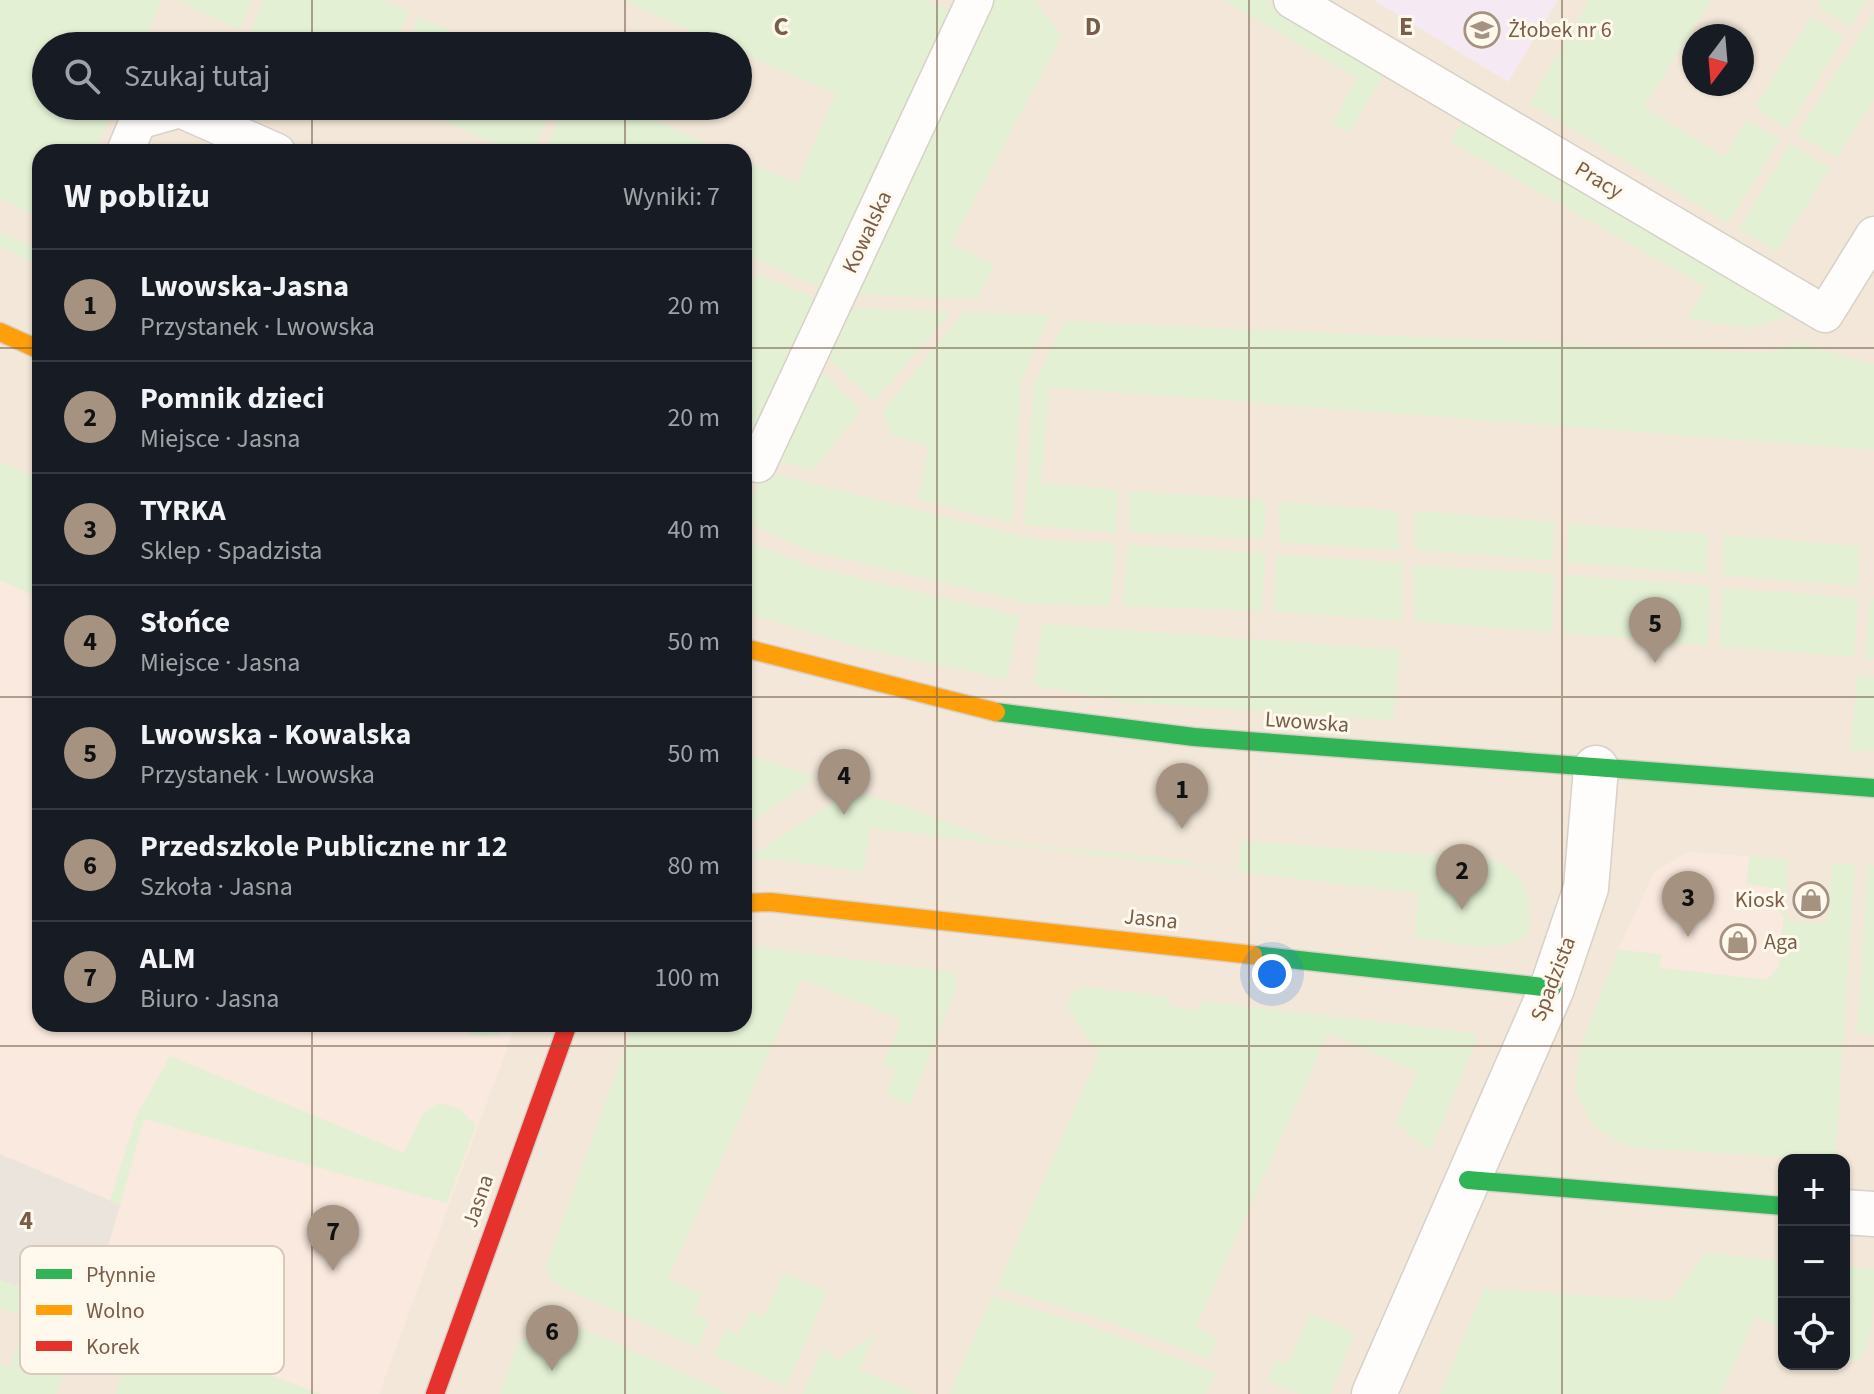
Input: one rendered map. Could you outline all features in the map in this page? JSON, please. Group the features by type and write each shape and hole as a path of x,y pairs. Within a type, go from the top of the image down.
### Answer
{"street":[{"path":"0,332 32,346"},
{"name":"Lwowska","path":"752,650 1012,716 1194,737 1874,788"},
{"name":"Spadzista","path":"1374,1394 1552,988 1586,888 1596,768"},
{"name":"Jasna","path":"752,903 871,912 1552,988"},
{"name":"Jasna","path":"435,1394 565,1032"},
{"path":"1468,1180 1778,1206"},
{"path":"1850,1212 1874,1214"}],"lane":[{"name":"Kowalska","path":"758,464 975,0"},
{"name":"Pracy","path":"1292,0 1825,314 1874,235"},
{"path":"128,144 138,121 142,120"},
{"path":"205,120 259,144"}],"shaded area":[{"path":"0,0 1874,0 1874,1394 0,1394"},
{"name":"Żłobek nr 6","path":"1373,0 1558,0 1508,82"},
{"path":"0,462 32,476 32,1032 513,1032 379,1394 321,1394 266,1374 284,1374 284,1246 108,1246 120,1205 0,1154"},
{"path":"1687,852 1750,856 1746,884 1777,888 1784,916 1779,967 1767,980 1659,968 1660,954 1618,950 1654,872"},
{"path":"0,1154 120,1205 108,1246 20,1246 20,1287 0,1280"}],"green space":[{"path":"0,0 162,0 147,32 32,32 32,120 108,120 97,144 32,144 32,213 0,199"},
{"path":"177,0 252,0 240,30"},
{"path":"264,0 382,0 409,12 400,32 250,32"},
{"path":"622,0 927,0 961,15 831,292 752,257 752,164 797,183 836,94 752,57 752,32 694,32"},
{"path":"986,0 1035,0 1062,36 951,244 994,265 977,299 846,294"},
{"path":"1223,0 1265,0 1386,71 1349,133 1332,124 1357,78"},
{"path":"1590,0 1711,0 1696,24 1682,24 1682,46 1644,107 1724,157 1747,120 1780,139 1728,223 1529,103"},
{"path":"1821,0 1867,0 1850,27 1817,6"},
{"path":"1874,13 1874,99 1837,158 1797,134"},
{"path":"419,17 454,32 412,32"},
{"path":"1811,17 1844,37 1787,129 1755,107"},
{"path":"442,120 546,120 536,144 496,144"},
{"path":"559,120 654,120 708,144 548,144"},
{"path":"1474,124 1799,313 1749,328 1687,318 1706,287 1451,142 1460,125"},
{"path":"1790,144 1830,168 1777,252 1739,229"},
{"path":"0,232 32,246 32,261 0,247"},
{"path":"756,273 826,303 752,467 752,282"},
{"path":"838,307 951,312 874,401 818,348"},
{"path":"964,312 1049,315 1021,383 1012,523 918,499 929,446 892,435 883,411"},
{"path":"1065,321 1766,353 1798,342 1874,365 1874,450 1049,387 1041,483 1118,490 1116,533 1024,525 1034,384"},
{"path":"814,363 861,410 813,470 771,459"},
{"path":"0,462 32,476 32,594 0,580"},
{"path":"762,471 1037,540 1116,543 1110,606 1031,604 811,551 752,525 752,499"},
{"path":"1129,491 1265,500 1264,539 1129,532"},
{"path":"1278,502 1397,511 1399,550 1280,542"},
{"path":"1415,511 1555,522 1552,560 1415,550"},
{"path":"1569,524 1707,534 1707,574 1566,562"},
{"path":"1723,535 1860,546 1857,586 1723,575"},
{"path":"752,543 808,566 1019,616 1007,679 868,650 752,614"},
{"path":"1128,545 1265,553 1262,611 1122,606"},
{"path":"1277,555 1402,563 1402,621 1273,611"},
{"path":"1413,565 1554,574 1551,632 1415,621"},
{"path":"1565,575 1710,586 1708,645 1563,633"},
{"path":"1722,588 1858,598 1854,657 1720,646"},
{"path":"1870,599 1874,599 1874,658 1865,658"},
{"path":"1042,624 1400,650 1393,720 1127,702 1034,685"},
{"path":"1857,676 1874,677 1874,751 1851,750"},
{"path":"752,756 812,776 810,781 752,821"},
{"path":"856,794 884,799 997,841 1190,861 1190,865 1238,871 1242,841 1495,860 1522,881 1528,899 1528,934 1516,941 1488,947 1414,937 1418,893 869,828 864,872 775,859 752,859 752,856 832,803"},
{"path":"1750,856 1788,860 1784,911 1790,921 1826,924 1833,863 1855,865 1835,1154 1778,1154 1778,1157 1639,1148 1622,1144 1592,1124 1576,1091 1581,1046 1618,950 1661,954 1660,968 1767,980 1779,967 1784,916 1776,907 1777,888 1746,884"},
{"path":"1868,865 1874,866 1874,1034 1857,1033"},
{"path":"752,946 955,974 956,989 910,1105 886,1094 896,1070 883,1064 902,1020 802,979 668,1279 702,1294 693,1313 709,1321 698,1347 555,1284 546,1266 631,1032 752,1032"},
{"path":"1083,987 1169,997 1169,1006 1201,1010 1202,1001 1472,1033 1477,1038 1431,1150 1408,1134 1409,1130 1395,1124 1418,1072 1328,1033 1196,1327 1218,1339 1209,1359 1108,1321 997,1287 1099,1054 1068,1008 1071,993"},
{"path":"466,1032 504,1032 492,1036"},
{"path":"170,1056 404,1153 422,1115 439,1103 460,1109 476,1126 447,1203 144,1119 120,1205 110,1201 136,1117"},
{"path":"1705,1253 1778,1260 1778,1326 1756,1316 1720,1394 1440,1394 1484,1289 1670,1301"},
{"path":"1850,1267 1874,1269 1869,1336 1861,1357 1854,1362 1850,1360"},
{"path":"784,1273 827,1292 786,1387 714,1355 726,1329 739,1335 751,1311 764,1317"},
{"path":"0,1280 20,1287 20,1316 0,1307"},
{"path":"993,1296 1101,1330 1216,1373 1206,1394 949,1394"},
{"path":"1310,1313 1355,1333 1330,1394 1301,1394 1267,1381 1277,1360 1287,1365"},
{"path":"568,1322 729,1394 500,1394 519,1342"},
{"path":"875,1333 859,1370 917,1394 802,1394 824,1347 837,1361"},
{"path":"20,1340 20,1374 64,1374 56,1394 0,1394 0,1364 10,1367"},
{"path":"122,1374 266,1374 321,1394 115,1394"}],"traffic: fast":[{"path":"996,712 1194,737 1874,788"},
{"path":"1253,955 1552,988"},
{"path":"1468,1180 1778,1206"}],"traffic: slow":[{"path":"0,332 32,346"},
{"path":"752,650 996,712"},
{"path":"752,903 770,902 1253,955"}],"traffic: jam":[{"path":"435,1394 565,1032"}],"place":[{"name":"Żłobek nr 6","path":"1482,30"},
{"name":"Lwowska - Kowalska","path":"1655,663"},
{"name":"Słońce","path":"844,815"},
{"name":"Lwowska-Jasna","path":"1182,829"},
{"name":"Kiosk","path":"1811,900"},
{"name":"Pomnik dzieci","path":"1462,910"},
{"name":"TYRKA","path":"1688,937"},
{"name":"Aga","path":"1738,942"},
{"name":"ALM","path":"333,1271"},
{"name":"Przedszkole Publiczne nr 12","path":"552,1371"}]}
